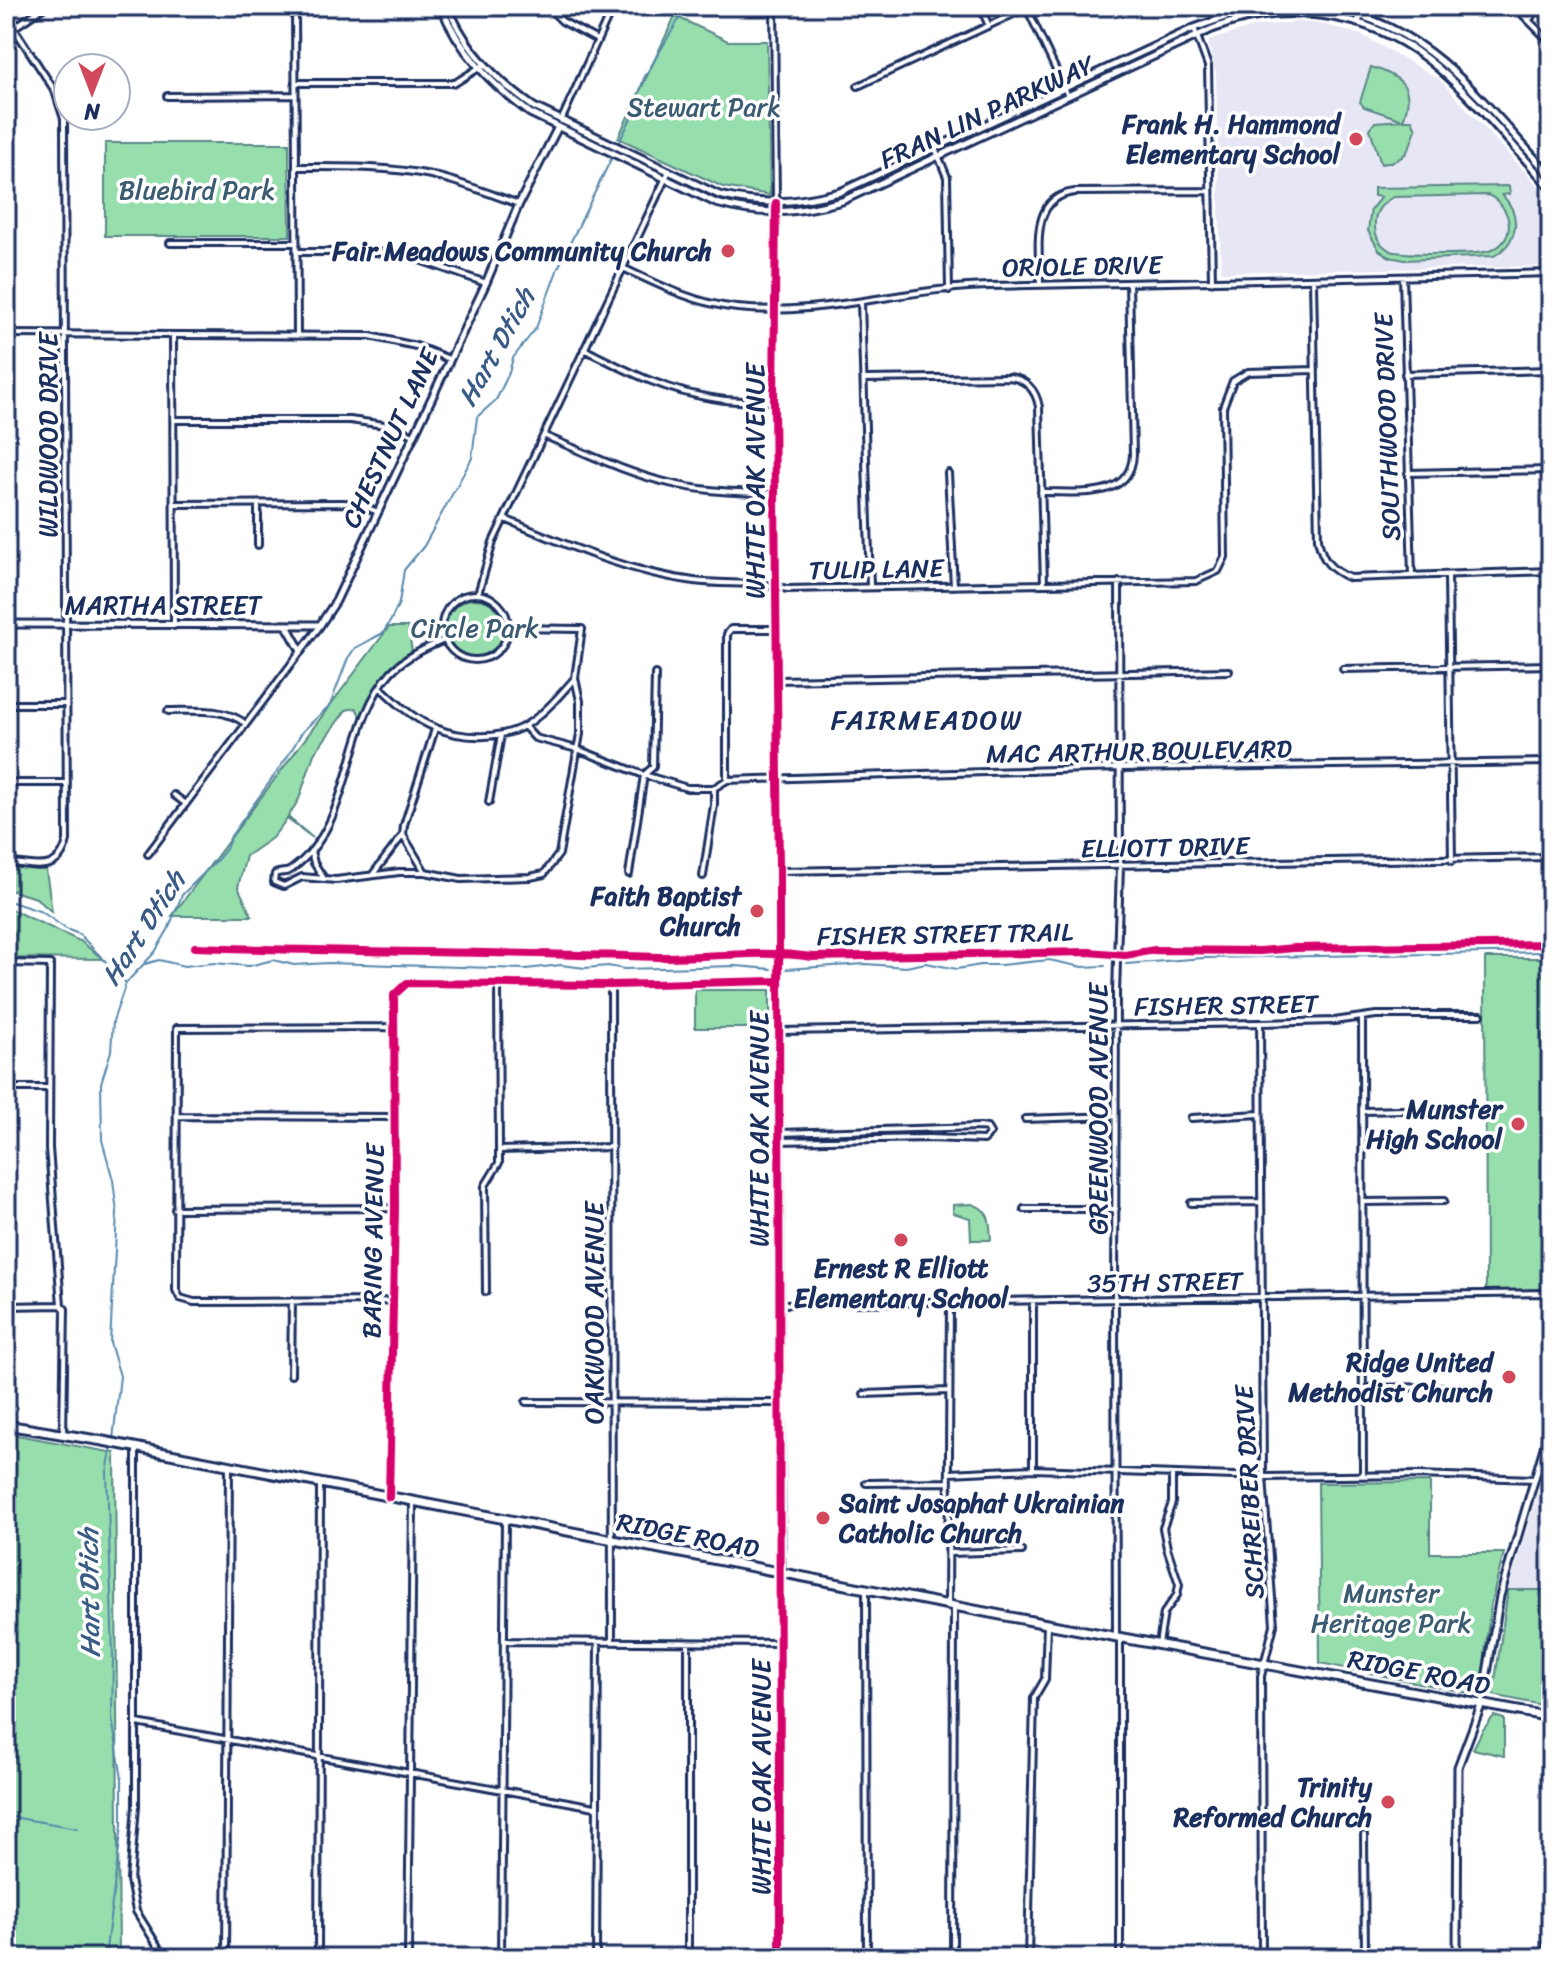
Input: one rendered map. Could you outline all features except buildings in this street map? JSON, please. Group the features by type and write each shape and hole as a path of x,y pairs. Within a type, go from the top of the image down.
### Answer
{"main road":[{"name":"RIDGE ROAD","path":"6,1425 1550,1717"}],"street":[{"path":"6,33 46,6"},
{"path":"295,6 297,335"},
{"name":"FRAN LIN PARKWAY","path":"441,6 460,45 503,93 530,113 716,203 746,211 776,213 810,210 842,201 1197,36 1235,21 1279,13 1316,14 1357,23 1386,33 1426,58 1451,80 1551,188"},
{"name":"FRAN LIN PARKWAY","path":"448,6 481,67 534,107 719,195 750,202 776,203 807,201 840,192 1194,28 1234,14 1276,6"},
{"path":"547,6 562,21 597,40"},
{"name":"CHESTNUT LANE","path":"148,854 336,601 613,6"},
{"name":"WHITE OAK AVENUE","path":"774,6 780,1958"},
{"path":"980,6 989,26"},
{"path":"1314,6 1357,9 1430,51 1457,75 1551,176"},
{"path":"1357,23 1366,6"},
{"path":"1514,6 1551,43"},
{"path":"1529,20 1539,6"},
{"path":"858,86 1029,7 1068,96"},
{"path":"1357,9 1357,23"},
{"name":"WILDWOOD DRIVE","path":"6,16 55,91 64,119 67,783 67,840 61,858 52,864 40,866 6,862"},
{"path":"1194,28 1208,66 1212,282"},
{"path":"295,83 455,83 481,67"},
{"path":"167,96 295,95"},
{"path":"935,148 947,177 949,290"},
{"path":"296,167 398,169 461,183 519,204"},
{"path":"478,594 493,542 669,171"},
{"path":"1040,285 1040,225 1045,208 1055,198 1075,192 1209,191"},
{"path":"170,243 296,243"},
{"path":"296,252 389,254 425,261 486,283"},
{"name":"ORIOLE DRIVE","path":"623,268 703,301 735,308 775,310 861,303 985,286 1551,273"},
{"name":"SOUTHWOOD DRIVE","path":"1403,278 1412,576"},
{"path":"1313,280 1318,539 1322,556 1335,572 1350,578 1551,571"},
{"path":"1041,492 1104,491 1119,484 1129,473 1133,455 1129,283"},
{"path":"861,303 870,586"},
{"path":"6,334 370,336 416,346 449,359"},
{"path":"173,335 174,626"},
{"path":"584,349 653,383 688,393 719,399 774,402"},
{"name":"TULIP LANE","path":"505,519 598,558 650,573 707,582 787,589 1196,581 1210,576 1222,564 1227,549 1223,407 1226,393 1233,381 1248,372 1315,370"},
{"path":"1405,374 1551,370"},
{"path":"864,379 1009,377 1030,387 1039,407 1044,584"},
{"path":"175,420 350,420 391,426 414,435"},
{"path":"545,436 618,467 669,484 712,491 776,494"},
{"path":"1408,473 1551,470"},
{"path":"948,473 954,586"},
{"path":"174,504 343,503 358,504 378,512"},
{"path":"258,504 258,545"},
{"path":"1448,575 1452,861"},
{"name":"GREENWOOD AVENUE","path":"1119,582 1115,1470 1120,1958"},
{"path":"478,594 490,597 500,605 508,628 507,636 497,652 481,660 456,654 444,640 442,622 446,610 460,597 478,594"},
{"name":"MARTHA STREET","path":"6,624 320,625"},
{"path":"286,625 301,651"},
{"path":"444,640 405,660 380,687 367,713 335,808 311,851 294,869 275,874 274,882 284,886 302,877 336,880 373,874 425,872 461,879 544,874 559,854 577,749 580,701 575,678 582,629 508,628"},
{"path":"524,726 535,738 577,749 644,775 687,788 714,788 727,780 727,634 731,629 776,629"},
{"path":"1343,669 1551,665"},
{"path":"777,680 1229,671"},
{"path":"629,874 644,775 653,767 655,674"},
{"path":"380,687 402,708 436,728 457,733 501,735 524,726 575,678"},
{"path":"6,704 66,704"},
{"path":"168,711 223,712 236,716 246,724"},
{"path":"373,874 403,835 436,728"},
{"path":"489,802 501,735"},
{"name":"MAC ARTHUR BOULEVARD","path":"727,780 1120,768 1551,762"},
{"path":"6,783 67,783"},
{"path":"703,876 714,788"},
{"path":"174,795 186,804"},
{"path":"403,835 425,872"},
{"path":"311,851 323,877"},
{"name":"ELLIOTT DRIVE","path":"779,871 1551,857"},
{"path":"6,963 50,964 49,1148 61,1305 65,1309 63,1435"},
{"path":"486,1292 485,1186 499,1163 498,984 778,981"},
{"name":"BARING AVENUE","path":"389,1497 395,1208 394,995 399,987 407,983 498,984"},
{"name":"OAKWOOD AVENUE","path":"611,985 612,1642"},
{"name":"FISHER STREET","path":"779,1031 1260,1023 1481,1015"},
{"path":"1362,1017 1363,1476"},
{"name":"SCHREIBER DRIVE","path":"1260,1023 1263,1477 1274,1625 1263,1663 1262,1958"},
{"path":"393,1027 177,1028 175,1209 176,1290 180,1298 194,1302 393,1301"},
{"path":"6,1088 49,1088"},
{"path":"1363,1111 1444,1109"},
{"path":"1191,1118 1260,1114"},
{"path":"176,1116 394,1117"},
{"path":"1025,1119 1115,1116"},
{"path":"779,1133 980,1127 987,1128 990,1133 984,1140 779,1141"},
{"path":"499,1150 549,1150 558,1146 612,1147"},
{"path":"1363,1202 1444,1201"},
{"path":"1191,1203 1260,1202"},
{"path":"175,1209 395,1208"},
{"path":"1024,1209 1116,1209"},
{"name":"35TH STREET","path":"780,1304 1551,1293"},
{"path":"291,1375 292,1301"},
{"path":"1033,1301 1033,1469"},
{"path":"950,1302 953,1958"},
{"path":"6,1306 61,1305"},
{"path":"1363,1388 1442,1387"},
{"path":"864,1394 949,1391"},
{"path":"526,1402 780,1403"},
{"path":"1457,1958 1458,1767 1482,1703 1500,1596 1551,1424"},
{"path":"136,1448 136,1806 131,1890 136,1911 165,1958"},
{"path":"226,1958 229,1466"},
{"path":"949,1473 1033,1469 1263,1477 1534,1479"},
{"path":"1159,1644 1164,1613 1177,1595 1179,1584 1163,1528 1172,1503 1172,1474"},
{"path":"866,1483 949,1482"},
{"path":"318,1958 320,1484"},
{"path":"408,1958 413,1502"},
{"path":"501,1958 505,1520"},
{"path":"949,1553 1022,1551"},
{"path":"866,1588 867,1958"},
{"path":"1028,1958 1034,1698 1045,1679 1047,1624"},
{"path":"504,1641 781,1643"},
{"path":"596,1958 598,1642"},
{"path":"688,1643 688,1958"},
{"path":"1546,1958 1550,1717"},
{"path":"136,1723 595,1807"},
{"path":"1364,1835 1365,1958"}],"shaded area":[{"name":"Frank H. Hammond Elementary School","path":"1298,22 1322,24 1362,35 1439,79 1551,200 1551,266 1221,272 1216,76 1208,41 1256,26"},
{"path":"1551,1450 1551,1590 1508,1590"}],"green space":[{"name":"Stewart Park","path":"675,16 728,41 767,41 770,195 723,187 618,138"},
{"path":"1371,67 1390,74 1403,84 1408,99 1403,120 1364,107 1360,102"},
{"path":"1412,120 1416,129 1405,154 1381,164 1370,129 1375,122"},
{"name":"Bluebird Park","path":"105,143 289,143 290,236 105,236"},
{"path":"1509,186 1510,194 1502,195 1513,211 1513,235 1509,243 1494,256 1405,260 1390,257 1379,250 1368,231 1371,209 1381,197 1374,196 1374,188","holes":["1488,195 1507,215 1508,232 1505,240 1489,251 1456,254 1391,251 1384,247 1376,234 1377,213 1393,197"]},
{"name":"Circle Park","path":"475,599 486,601 495,608 502,617 502,639 495,648 486,655 475,657 464,655 455,648 448,639 446,628 448,617 455,608 464,601"},
{"path":"389,627 408,627 412,651 382,681 362,719 356,708 346,710 314,754 299,799 288,817 313,838 287,819 272,838 246,856 238,887 252,916 172,916"},
{"path":"6,866 46,870 52,912 36,898 6,889"},
{"path":"6,907 80,941 103,959 6,958"},
{"name":"Munster High School","path":"1485,958 1551,958 1551,1289 1486,1291"},
{"path":"695,990 770,990 770,1028 695,1028"},
{"path":"972,1204 986,1214 991,1240 971,1240 970,1218 953,1213 953,1205"},
{"path":"6,1433 115,1453 119,1958 6,1958"},
{"name":"Munster Heritage Park","path":"1430,1482 1430,1553 1504,1553 1491,1603 1481,1688 1473,1694 1320,1663 1318,1483"},
{"path":"1508,1590 1551,1590 1551,1707 1493,1695"},
{"path":"1494,1716 1504,1719 1504,1756 1473,1749"}],"waterway":[{"name":"Hart Dtich","path":"113,1440 120,1376 110,1343 117,1213 113,1180 102,1140 101,1083 111,1051 113,1021 126,983 155,952 182,895 226,849 231,836 302,732 330,705 355,648 383,633 391,620 399,603 404,570 424,546 472,458 477,417 496,400 513,358 536,328 558,268 631,118 644,78 682,14 682,6"},
{"path":"6,900 42,912 79,934 126,983"},
{"path":"1126,964 1204,958 1551,952"},
{"path":"145,964 159,960 184,966 214,963 249,966 273,960 294,965 328,963 526,969 561,965 624,969 736,966 771,969"},
{"path":"785,969 866,964 906,967 926,963 957,969 1049,960 1082,967 1105,966"},
{"name":"Hart Dtich","path":"101,1958 106,1949 122,1825 122,1779 112,1718 107,1472 112,1446"},
{"path":"6,1816 77,1828"}],"cycle path":[{"path":"776,203 774,402 779,871 780,1958"},
{"name":"FISHER STREET TRAIL","path":"195,947 659,957 774,954 812,957 1089,952 1125,955 1155,950 1260,951 1551,944"},
{"path":"389,1497 395,1208 394,995 407,983 611,985 778,981"}],"place":[{"name":"Frank H. Hammond Elementary School","path":"1356,139"},
{"name":"Fair Meadows Community Church","path":"728,251"},
{"name":"Faith Baptist Church","path":"757,911"},
{"name":"Munster High School","path":"1518,1124"},
{"name":"Ernest R Elliott Elementary School","path":"901,1240"},
{"name":"Ridge United Methodist Church","path":"1509,1377"},
{"name":"Saint Josaphat Ukrainian Catholic Church","path":"823,1518"},
{"name":"Trinity Reformed Church","path":"1388,1802"}],"district":[{"name":"FAIRMEADOW","path":"927,719"}]}
